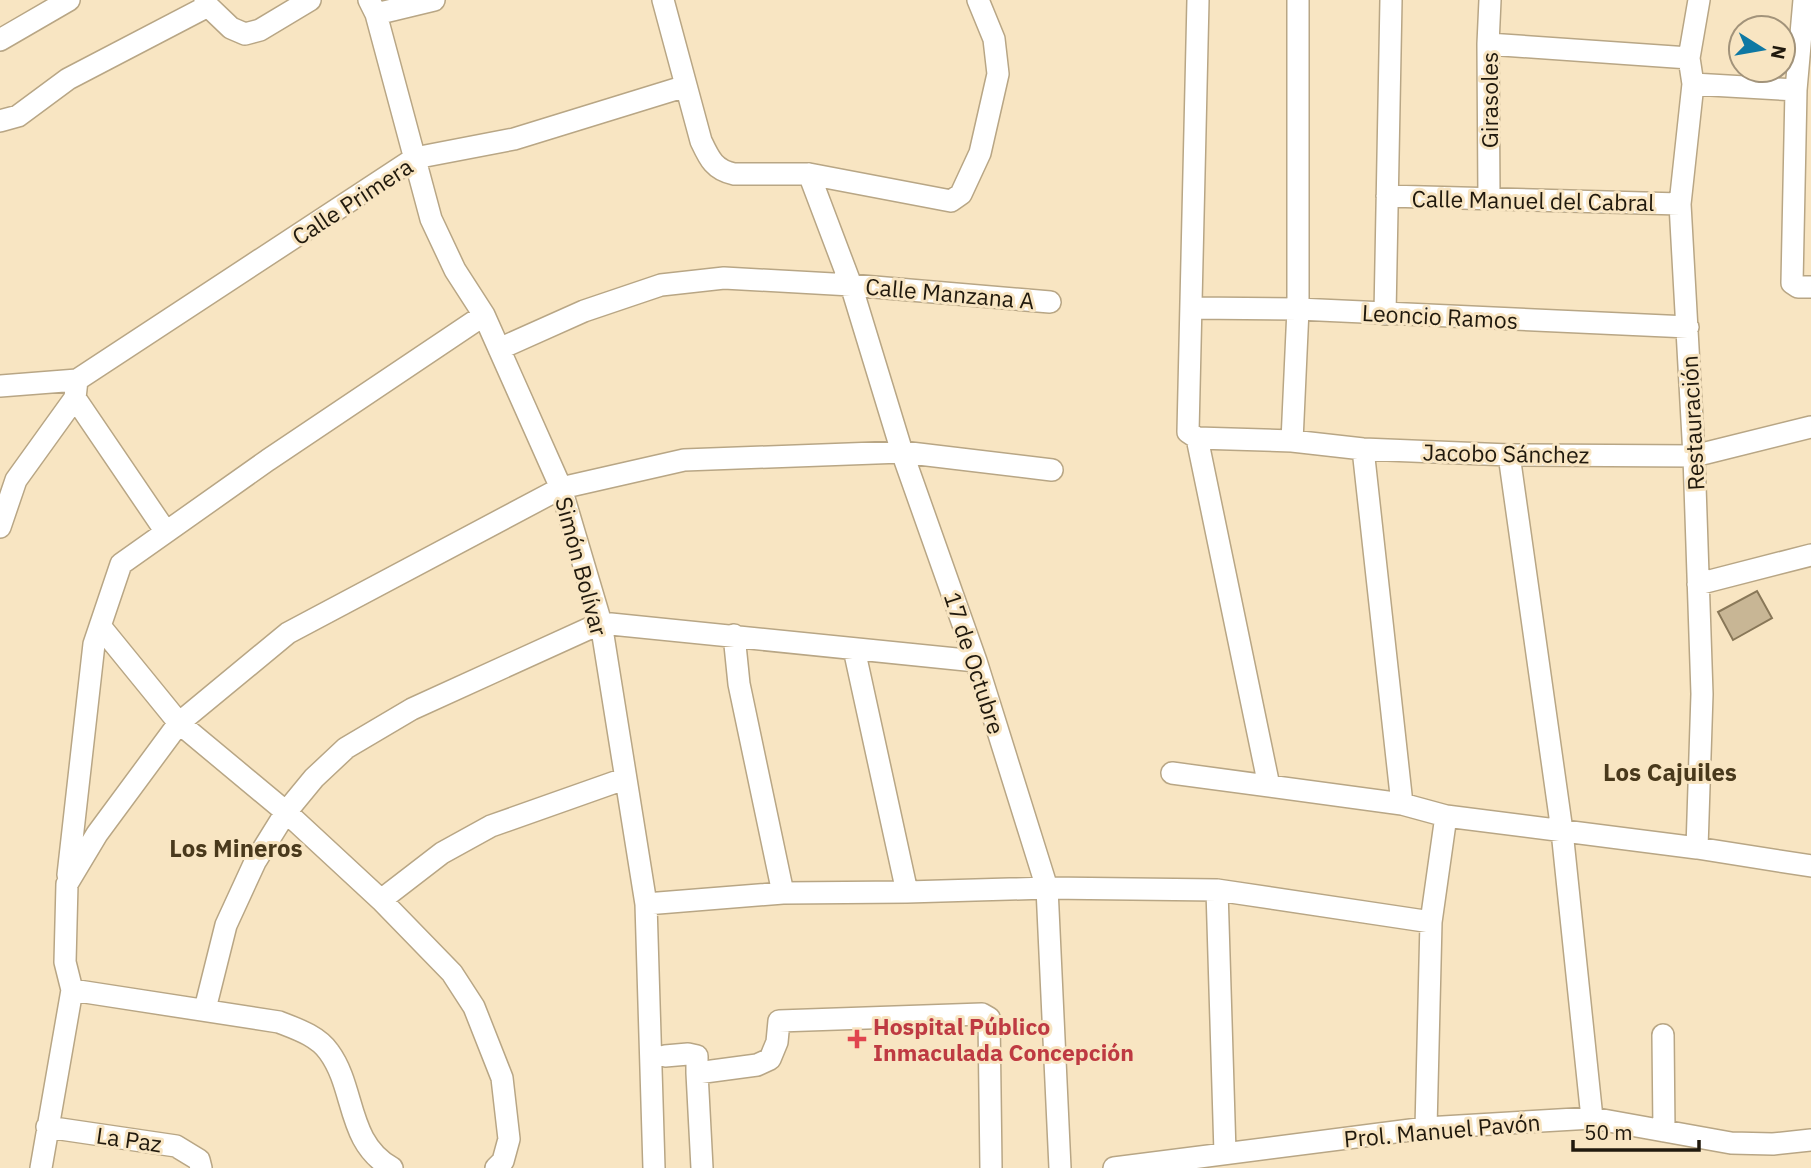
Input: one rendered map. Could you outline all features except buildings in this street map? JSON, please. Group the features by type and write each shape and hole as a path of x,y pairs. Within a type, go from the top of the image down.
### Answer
{"street":[{"path":"0,40 69,0"},
{"path":"0,121 18,116 68,79 206,3 231,28 245,34 260,30 310,0"},
{"path":"373,7 434,0"},
{"path":"663,0 701,141 712,163 723,172 808,174 951,201 961,194 981,153 998,74 994,39 978,0"},
{"path":"1198,0 1188,432 1198,439 1269,786"},
{"path":"1292,441 1298,309 1298,0"},
{"path":"1384,314 1391,0"},
{"name":"Girasoles","path":"1489,199 1490,0"},
{"name":"Restauración","path":"1697,848 1702,694 1688,327 1679,204 1693,84 1689,58 1699,0"},
{"path":"1804,0 1796,90 1803,135 1792,283 1798,287 1811,288"},
{"name":"Simón Bolívar","path":"373,7 431,219 455,270 484,315 561,488 601,623 646,904 654,1168"},
{"path":"1488,44 1689,58"},
{"path":"1693,84 1796,90"},
{"name":"Calle Primera","path":"0,527 16,480 76,389 415,158 514,139 686,86"},
{"name":"17 de Octubre","path":"808,174 851,285 902,452 976,661 1047,888 1060,1168"},
{"name":"Calle Manuel del Cabral","path":"1387,196 1679,204"},
{"name":"Calle Manzana A","path":"499,349 584,312 661,285 724,278 851,285 1050,302"},
{"name":"Leoncio Ramos","path":"1192,309 1298,309 1688,327"},
{"path":"41,1168 72,990 65,962 67,884 94,644 121,564 268,460 484,315"},
{"path":"0,386 76,389 166,532"},
{"name":"Jacobo Sánchez","path":"1198,439 1292,441 1363,449 1509,455 1694,456 1811,428"},
{"path":"1363,449 1402,804"},
{"path":"67,884 97,834 180,723 288,633 561,488 684,460 902,452 1052,470"},
{"path":"1509,455 1562,831 1592,1118"},
{"path":"1698,584 1811,555"},
{"path":"205,1009 226,925 255,862 286,812 314,778 346,748 412,709 601,623 976,661"},
{"path":"100,626 180,723 286,812 381,901 452,973 474,1007 502,1078 509,1139 503,1161 496,1168"},
{"path":"734,635 739,684 783,893"},
{"path":"854,649 907,892"},
{"path":"1172,774 1402,804 1446,816 1697,848 1811,866"},
{"path":"381,901 442,853 491,826 624,779"},
{"path":"1426,1128 1431,922 1446,816"},
{"path":"646,904 783,893 1047,888 1217,890 1431,922"},
{"path":"1217,890 1225,1153"},
{"path":"72,990 279,1022 310,1035 329,1051 341,1076 354,1122 377,1160 392,1168"},
{"path":"697,1073 757,1065 770,1059 777,1042 778,1012 982,1014 989,1018 991,1168"},
{"path":"1662,1035 1664,1130"},
{"path":"665,1056 697,1056 702,1168"},
{"name":"Prol. Manuel Pavón","path":"1114,1168 1426,1128 1592,1118 1731,1143 1773,1144 1811,1140"},
{"name":"La Paz","path":"47,1126 176,1146 199,1160 201,1168"}],"place":[{"name":"Hospital Público Inmaculada Concepción","path":"857,1039"}],"district":[{"name":"Los Cajuiles","path":"1670,772"},
{"name":"Los Mineros","path":"236,848"}]}
